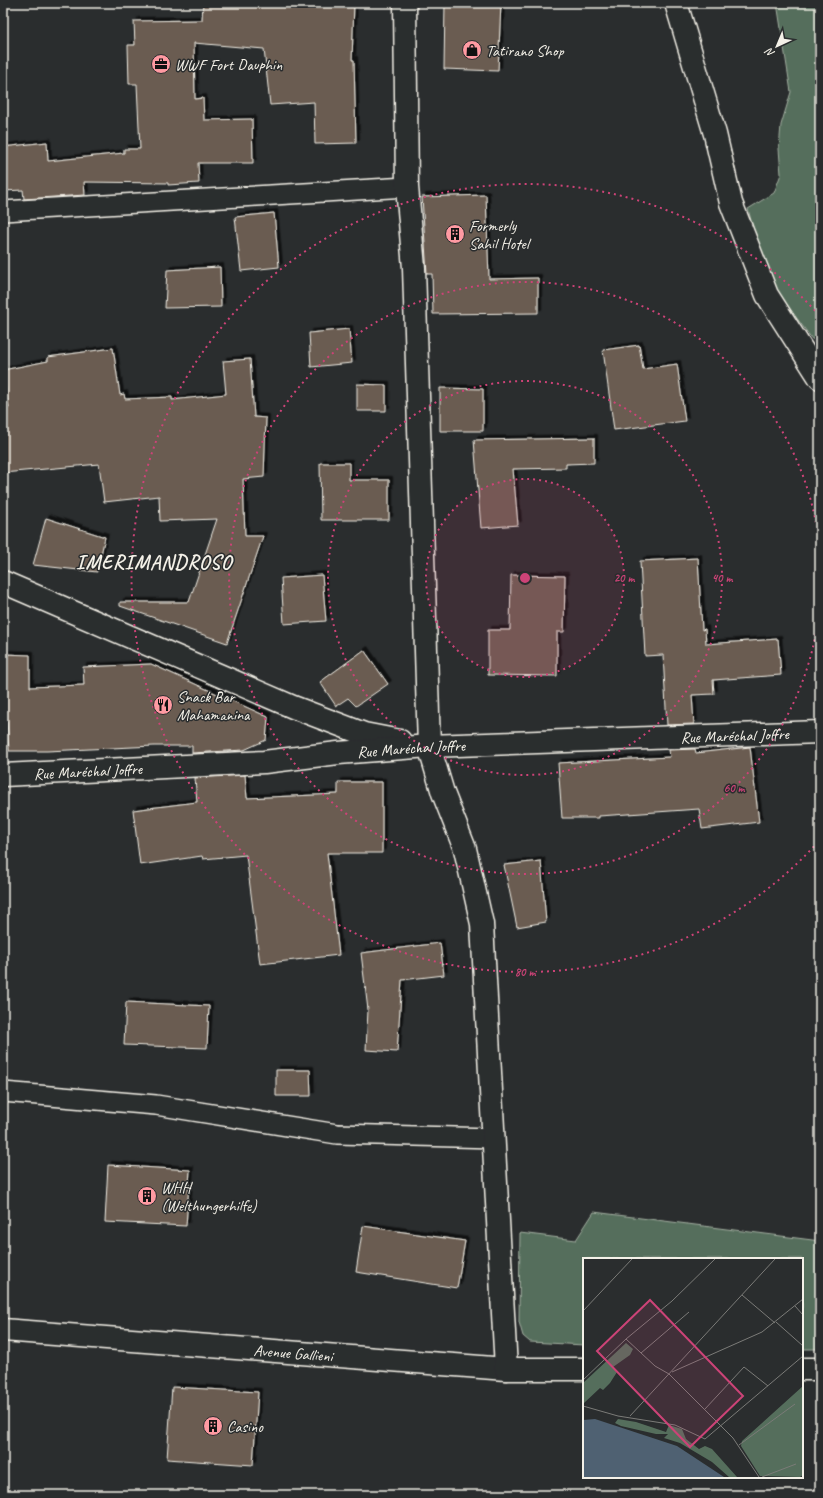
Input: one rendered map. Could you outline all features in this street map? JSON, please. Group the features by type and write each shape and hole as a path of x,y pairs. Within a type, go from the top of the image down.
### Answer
{"street":[{"path":"405,3 407,187 414,268 429,746 443,793 465,849 482,924 506,1369"},
{"path":"676,3 715,134 731,203 767,295 820,378"},
{"path":"3,582 329,721 364,734 429,746"},
{"name":"Rue Maréchal Joffre","path":"3,775 264,762 338,753 429,746 820,732"},
{"name":"Avenue Gallieni","path":"3,1330 506,1369 583,1369"},
{"path":"803,1369 820,1369"}],"lane":[{"path":"3,211 407,187"},
{"path":"3,1092 156,1105 337,1134 494,1138"}],"green space":[{"path":"777,3 820,3 820,341 812,339 777,291 755,235 748,209 774,193 781,174 779,149 781,125 791,92"},
{"path":"594,1212 820,1241 820,1349 803,1349 803,1258 583,1258 583,1345 530,1342 523,1336 519,1322 520,1233 576,1240"}],"building":[{"path":"203,3 236,3 270,6 270,3 354,3 352,60 354,60 356,143 315,144 314,102 270,105 264,49 194,43 195,99 203,98 204,120 252,119 253,163 198,163 199,183 168,185 168,183 84,182 85,195 24,199 23,190 3,191 3,147 47,142 48,161 124,153 124,149 140,149 137,84 129,84 128,45 135,45 134,21 202,20"},
{"path":"445,3 501,3 498,71 444,69"},
{"path":"486,195 489,279 538,278 538,313 433,314 432,274 427,274 422,197"},
{"path":"274,213 279,267 241,271 235,217"},
{"path":"220,267 221,307 165,308 167,270"},
{"path":"349,329 352,363 311,367 309,333"},
{"path":"639,345 643,369 677,364 685,421 614,430 603,350"},
{"path":"113,348 120,395 124,394 125,399 172,397 172,400 226,394 223,361 250,359 254,417 266,418 264,477 243,479 245,536 263,536 227,643 120,606 120,602 189,602 217,519 160,521 159,496 104,502 99,464 3,473 3,410 9,408 3,370 48,361 48,357"},
{"path":"357,384 386,385 386,411 357,411"},
{"path":"440,388 483,389 483,431 440,431"},
{"path":"594,438 594,463 566,464 566,468 513,469 518,525 481,528 474,440"},
{"path":"320,463 349,463 349,480 389,480 389,520 321,520"},
{"path":"46,518 105,537 97,572 33,565"},
{"path":"698,558 702,630 705,629 706,644 778,639 781,675 713,680 714,694 692,695 694,724 667,725 663,655 645,656 640,561"},
{"path":"322,575 326,621 284,624 281,578"},
{"path":"511,575 565,576 564,632 557,632 557,676 488,675 488,630 510,630"},
{"path":"364,650 388,684 356,706 348,698 336,706 320,682"},
{"name":"Snack Bar Mahamanina","path":"3,654 30,655 30,687 84,685 83,667 151,664 268,717 266,740 244,750 192,753 192,746 9,751 7,721 3,721"},
{"path":"750,747 759,822 702,829 699,809 599,816 599,818 562,818 558,763 670,757 669,750 695,749 696,753"},
{"path":"245,775 247,798 338,794 338,782 382,782 382,853 327,853 339,955 260,964 246,855 203,859 202,856 140,865 133,810 197,802 195,778"},
{"path":"541,861 546,922 517,927 504,865"},
{"path":"440,943 444,975 402,980 397,1052 366,1050 368,1010 361,953"},
{"path":"126,1002 209,1006 207,1048 124,1045"},
{"path":"276,1070 310,1070 311,1096 276,1096"},
{"name":"WHH (Welthungerhilfe)","path":"108,1165 190,1170 186,1226 105,1222"},
{"path":"363,1226 465,1241 457,1288 356,1272"},
{"name":"Casino","path":"172,1387 258,1392 253,1465 167,1459"}],"place":[{"name":"Tatirano Shop","path":"472,50"},
{"name":"WWF Fort Dauphin","path":"161,64"},
{"name":"Formerly Sahil Hotel","path":"455,234"},
{"name":"Snack Bar Mahamanina","path":"163,705"},
{"name":"WHH (Welthungerhilfe)","path":"147,1196"},
{"name":"Casino","path":"213,1426"}],"district":[{"name":"IMERIMANDROSO","path":"154,562"}]}
